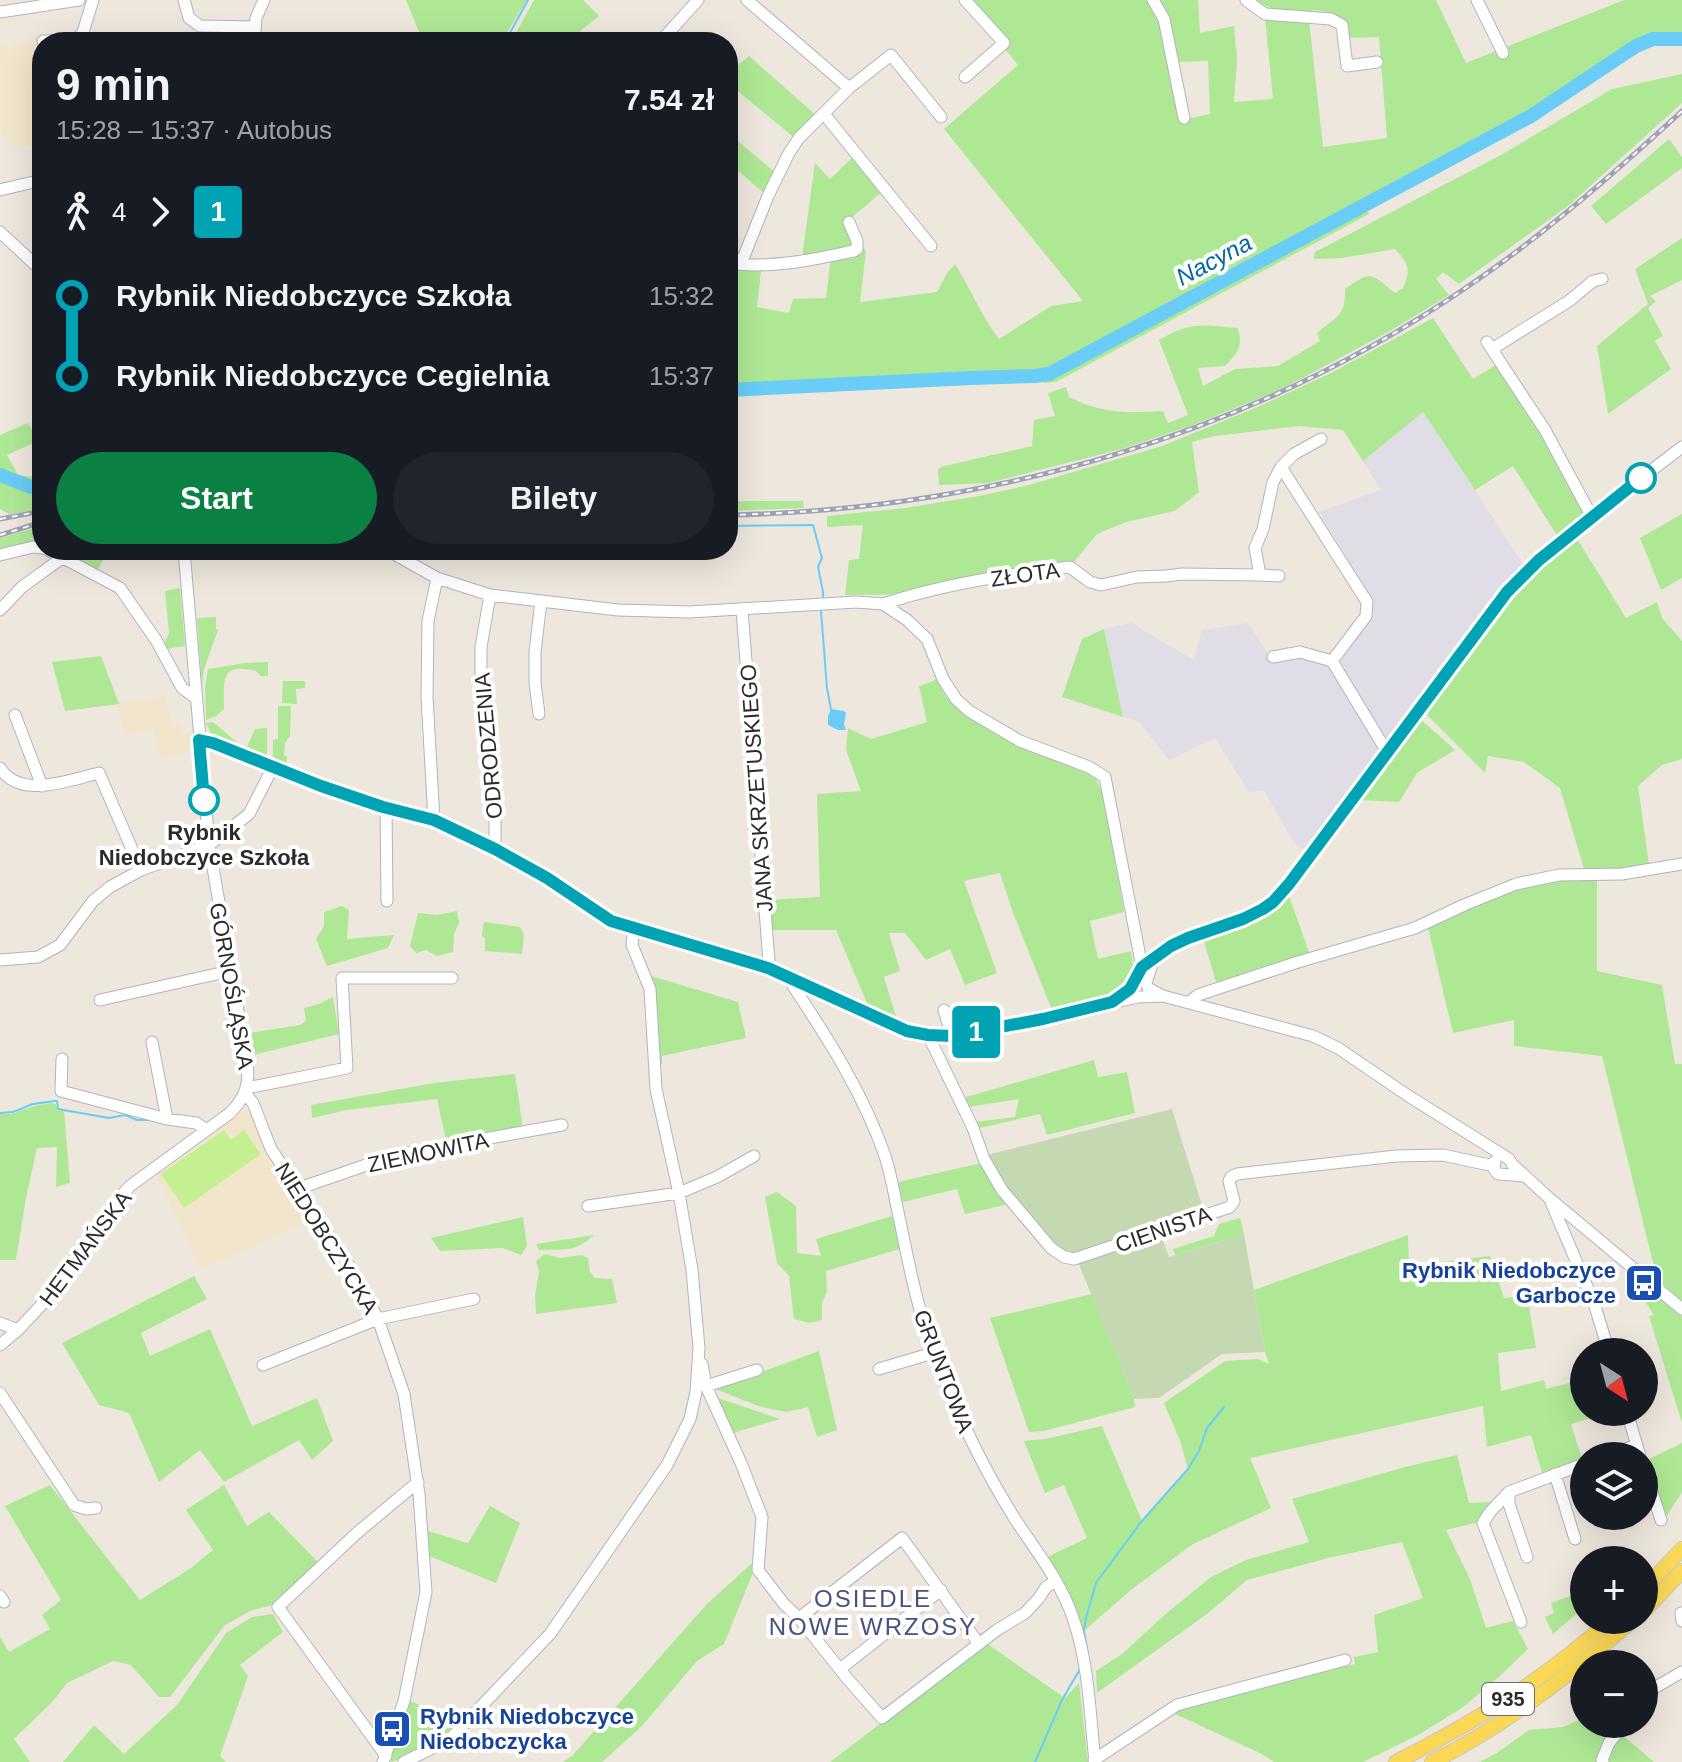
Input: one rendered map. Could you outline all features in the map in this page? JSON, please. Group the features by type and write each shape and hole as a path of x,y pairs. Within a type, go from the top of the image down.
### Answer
{"main road":[{"path":"1658,1574 1682,1549"},
{"path":"1658,1596 1682,1571"},
{"name":"935","path":"1396,1762 1497,1707 1561,1662 1594,1634"},
{"name":"935","path":"1432,1762 1496,1727 1585,1662 1617,1634"}],"street":[{"path":"6,8 79,0"},
{"path":"83,32 93,0"},
{"path":"184,0 189,18 200,26 255,27"},
{"path":"255,32 258,11 264,0"},
{"path":"669,32 698,0"},
{"path":"747,0 849,88"},
{"path":"965,0 1004,43 965,77"},
{"path":"1153,0 1164,19 1184,118"},
{"path":"1246,0 1265,14 1331,19 1342,25 1347,66 1377,62"},
{"path":"1477,0 1503,53"},
{"path":"738,259 744,256 768,196 799,138 849,88 891,55 941,117"},
{"path":"824,114 931,246"},
{"path":"0,190 32,182"},
{"path":"738,263 758,266 787,264 854,251 857,241 849,222"},
{"path":"0,232 32,262"},
{"path":"1592,517 1545,430 1490,345 1569,301 1593,281 1602,279"},
{"path":"1260,575 1255,548 1263,529 1273,482 1281,467 1294,454 1321,439"},
{"path":"1148,964 1182,940 1243,919 1273,902 1507,592 1526,571 1682,447"},
{"path":"1281,467 1367,602 1366,616 1332,661"},
{"path":"0,555 32,547"},
{"path":"0,610 22,587 59,560"},
{"path":"66,560 120,588 156,640 182,688 196,698"},
{"name":"GÓRNOŚLĄSKA","path":"185,560 209,845 247,1063 246,1091 347,1068 342,978 452,978"},
{"name":"ZŁOTA","path":"405,560 437,578 490,595 618,610 690,612 856,602 883,604 1014,573 1070,567 1090,582 1101,585 1137,577 1182,574 1279,576"},
{"path":"434,820 427,667 428,621 437,578"},
{"name":"ODRODZENIA","path":"490,595 481,647 481,697 495,794 495,849"},
{"path":"539,714 535,652 541,601"},
{"path":"883,604 907,620 927,639 943,679 956,699 969,711 1020,741 1089,767 1105,777 1148,964 1140,989"},
{"name":"JANA SKRZETUSKIEGO","path":"742,609 768,968"},
{"path":"1273,657 1300,652 1332,661 1387,752"},
{"path":"15,715 42,786"},
{"path":"199,740 321,786 434,820 547,878 611,921 768,968 900,1028 928,1035 952,1036 1112,1002 1140,989 1327,1041 1480,1142 1502,1165 1525,1176 1682,1309"},
{"path":"0,960 38,957 60,945 93,901 110,887 141,870 209,845 249,814 273,767"},
{"path":"0,768 20,784 42,786 99,773 141,870"},
{"path":"386,808 387,901"},
{"path":"1189,1002 1198,995 1298,962 1415,928 1516,884 1559,875 1622,874 1682,864"},
{"path":"634,927 632,945 650,989 656,1089 692,1270 706,1386 762,1517 758,1570 882,1718 997,1630 1025,1613 1046,1587 1056,1581"},
{"path":"100,1000 230,971"},
{"name":"GRUNTOWA","path":"792,978 793,985 866,1108 886,1159 915,1291 933,1353 975,1447 1014,1517 1056,1581 1073,1617 1081,1646 1094,1761"},
{"path":"944,1010 952,1036"},
{"name":"CIENISTA","path":"928,1035 973,1128 984,1159 1002,1190 1051,1248 1067,1259 1230,1207 1234,1201 1229,1181 1237,1174 1396,1156 1443,1155 1502,1165"},
{"path":"152,1042 167,1119"},
{"path":"62,1059 61,1091 167,1119 196,1123 207,1130"},
{"name":"HETMAŃSKA","path":"0,1345 46,1300 113,1205 130,1186 230,1113 246,1091"},
{"name":"NIEDOBCZYCKA","path":"246,1091 271,1149 350,1267 378,1319 403,1389 418,1482 426,1592 404,1701 384,1759"},
{"name":"ZIEMOWITA","path":"297,1189 395,1155 562,1125"},
{"path":"588,1206 679,1193 717,1177 754,1156"},
{"path":"1549,1198 1594,1303 1605,1338"},
{"path":"263,1365 378,1319 474,1299"},
{"path":"0,1323 18,1330"},
{"path":"404,1762 449,1740 550,1634 667,1465 690,1419 696,1392 699,1348"},
{"path":"879,1369 933,1353"},
{"path":"706,1386 757,1370"},
{"path":"0,1393 74,1505 96,1508"},
{"path":"1521,1622 1483,1523 1509,1492 1570,1469"},
{"path":"1555,1474 1575,1539"},
{"path":"384,1759 278,1607 358,1532 418,1482"},
{"path":"1509,1492 1509,1504 1527,1557"},
{"path":"1658,1511 1661,1520"},
{"path":"799,1618 902,1538 979,1644"},
{"path":"840,1669 941,1590"},
{"path":"1681,1613 1682,1621"},
{"path":"1094,1761 1177,1705 1345,1660"},
{"path":"1658,1686 1682,1672"},
{"path":"1603,1762 1613,1738"}],"shaded area":[{"path":"32,41 32,146 10,148 0,128 0,47"},
{"path":"1423,411 1525,567 1457,648 1412,712 1385,739 1337,660 1372,615 1372,598 1319,512 1381,490 1363,461"},
{"path":"1133,622 1194,660 1202,630 1248,623 1269,655 1298,657 1328,666 1381,751 1307,850 1297,846 1291,838 1264,790 1249,792 1215,738 1169,760 1139,722 1123,717 1104,629"},
{"path":"164,696 173,726 179,724 183,733 191,732 192,750 160,760 153,730 124,736 117,704"},
{"path":"243,1112 253,1116 267,1151 314,1219 201,1270 155,1172"}],"green space":[{"path":"406,0 527,0 507,32 419,32"},
{"path":"534,0 583,0 599,16 581,32 516,32"},
{"path":"970,0 1146,0 1162,21 1182,120 1210,114 1208,61 1175,62 1170,19 1157,0 1198,0 1200,33 1234,26 1237,59 1234,102 1273,99 1265,17 1309,20 1323,147 1387,138 1379,37 1348,38 1340,19 1328,12 1314,10 1294,14 1272,11 1254,0 1436,0 1466,63 1624,0 1682,0 1682,35 1653,36 1637,42 1531,112 1050,370 1020,374 738,384 738,267 761,271 757,307 789,313 793,299 826,298 831,256 802,257 815,163 830,179 854,156 883,191 850,219 866,252 860,302 937,292 955,264 999,339 1051,306 1083,301 944,129 1018,65"},
{"path":"749,56 817,116 796,139 738,91 738,65"},
{"path":"1682,74 1682,103 1568,206 1459,284 1443,272 1436,279 1449,295 1392,330 1282,389 1196,424 1122,449 989,483 939,485 938,469 944,466 1032,446 1034,420 1055,416 1048,393 1066,387 1069,397 1104,409 1163,411 1168,423 1188,415 1159,340 1180,330 1206,325 1238,328 1238,349 1225,366 1198,368 1203,386 1235,369 1278,366 1320,341 1317,333 1342,311 1345,289 1354,283 1371,276 1395,293 1406,282 1407,267 1395,249 1342,258 1314,259 1315,252 1501,155 1612,89"},
{"path":"1669,139 1682,157 1682,168 1606,224 1591,206"},
{"path":"738,141 776,173 765,194 738,171"},
{"path":"1366,207 1369,214 1056,382 1044,383 1042,378 1050,377"},
{"path":"1682,238 1682,280 1650,296 1656,301 1648,308 1663,336 1655,341 1671,369 1608,414 1597,346 1648,304 1635,269"},
{"path":"1433,318 1473,379 1496,365 1588,515 1558,537 1513,466 1475,490 1423,412 1363,461 1343,430 1299,426 1215,436 1192,442 1199,492 1175,511 1126,522 1097,534 1074,562 1030,565 901,593 845,595 849,560 859,559 863,525 827,527 827,516 979,496 1029,485 1162,446 1331,373"},
{"path":"28,423 32,430 32,444 7,455 18,475 32,477 32,485 0,471 0,435"},
{"path":"0,478 32,491 32,511 9,514 0,509"},
{"path":"738,501 803,501 804,508 738,511"},
{"path":"1682,514 1682,578 1661,590 1640,538"},
{"path":"32,529 32,547 0,552 0,538"},
{"path":"1576,537 1626,618 1657,602 1662,618 1682,641 1682,759 1662,765 1638,786 1649,865 1616,870 1584,869 1560,788 1524,762 1488,756 1485,773 1424,712 1516,589"},
{"path":"75,560 103,560 97,571"},
{"path":"180,588 185,646 166,649 164,644 169,633 165,591"},
{"path":"216,617 218,630 204,669 202,685 197,618"},
{"path":"1104,629 1123,717 1062,697 1082,639"},
{"path":"101,656 119,704 65,711 52,662"},
{"path":"268,662 268,676 244,669 230,672 224,682 224,709 206,720 208,669"},
{"path":"938,677 945,696 968,717 1020,745 1095,777 1103,794 1124,912 1090,921 1098,959 1131,951 1134,973 1122,990 1052,1010 1000,873 964,881 997,973 965,985 950,949 926,960 905,933 889,933 900,971 884,977 897,1020 869,1008 836,930 770,930 767,900 820,897 817,794 861,791 846,750 848,728 871,739 927,722 919,686"},
{"path":"283,681 305,681 305,688 296,689 297,704 282,703"},
{"path":"278,706 291,706 290,736 285,743 284,755 287,766 273,760 273,740 278,739"},
{"path":"1419,718 1455,750 1417,773 1399,802 1359,800"},
{"path":"213,722 238,746 211,734 206,723"},
{"path":"267,728 267,757 246,749 255,729"},
{"path":"1597,878 1597,971 1662,985 1675,1064 1682,1064 1682,1301 1657,1279 1602,1056 1514,1046 1514,1020 1453,1033 1428,928 1433,923 1518,888"},
{"path":"1289,896 1310,955 1217,985 1203,938 1272,912"},
{"path":"342,906 349,910 347,939 394,935 388,948 327,966 316,939 324,926 324,912"},
{"path":"457,911 459,923 454,934 453,952 437,956 426,950 416,953 410,946 418,913 437,915"},
{"path":"484,922 520,927 524,935 522,954 485,951 482,935"},
{"path":"651,976 738,1002 746,1038 662,1056 662,1064 658,1063"},
{"path":"333,997 339,1034 253,1055 249,1033 300,1025 306,1021 304,1008"},
{"path":"1094,1060 1098,1077 1127,1072 1135,1113 1047,1135 1040,1114 980,1128 975,1122 1015,1117 1019,1099 968,1107 963,1098"},
{"path":"515,1074 523,1128 446,1141 437,1099 347,1110 312,1118 311,1105 434,1083"},
{"path":"56,1104 57,1110 64,1111 70,1183 56,1187 57,1147 37,1148 16,1260 0,1260 0,1114"},
{"path":"1172,1109 1204,1212 1073,1256 1061,1253 1005,1189 986,1158 991,1154"},
{"path":"224,1130 231,1140 244,1130 261,1154 184,1208 161,1174"},
{"path":"981,1163 1009,1204 965,1214 957,1189 899,1203 894,1183"},
{"path":"777,1192 796,1206 797,1253 821,1256 816,1239 892,1216 900,1249 826,1271 827,1291 822,1303 822,1320 809,1323 794,1319 789,1276 777,1263 765,1197"},
{"path":"523,1217 527,1246 521,1255 503,1248 440,1251 431,1238"},
{"path":"1240,1218 1244,1234 1175,1255 1173,1249 1214,1236 1219,1224"},
{"path":"1244,1234 1265,1352 1222,1354 1159,1398 1134,1399 1078,1262 1151,1235 1156,1239 1162,1238 1169,1257"},
{"path":"594,1235 569,1249 539,1250 536,1244"},
{"path":"1408,1235 1409,1266 1490,1256 1504,1298 1527,1295 1536,1348 1498,1353 1501,1391 1544,1380 1546,1389 1570,1383 1570,1426 1577,1442 1570,1442 1570,1467 1543,1476 1531,1435 1487,1447 1483,1406 1250,1458 1271,1508 1193,1544 1132,1589 1084,1631 1047,1557 1087,1538 1064,1485 1045,1493 1024,1441 1102,1426 1142,1521 1188,1469 1164,1403 1225,1361 1258,1359 1269,1364 1254,1290"},
{"path":"545,1254 560,1258 581,1255 588,1258 590,1272 595,1278 612,1279 617,1303 536,1314 539,1272 536,1261"},
{"path":"1624,1268 1682,1316 1682,1423 1649,1316 1654,1315"},
{"path":"194,1276 207,1299 141,1333 150,1356 210,1329 252,1426 317,1398 333,1441 312,1460 299,1440 224,1482 200,1450 159,1482 129,1413 99,1405 62,1343"},
{"path":"1092,1294 1135,1407 1044,1431 1029,1432 990,1318"},
{"path":"819,1351 837,1430 817,1437 808,1407 787,1412 761,1407 715,1389"},
{"path":"715,1397 780,1419 733,1433"},
{"path":"1682,1443 1682,1492 1666,1517 1658,1493 1658,1455"},
{"path":"1457,1455 1469,1503 1492,1502 1479,1522 1446,1530 1470,1579 1486,1628 1513,1621 1528,1649 1462,1708 1420,1734 1363,1762 1274,1762 1171,1712 1355,1664 1354,1657 1378,1652 1374,1615 1423,1598 1402,1542 1247,1580 1207,1614 1097,1693 1096,1671 1122,1654 1211,1577 1246,1560 1309,1542 1292,1499"},
{"path":"50,1485 140,1600 191,1568 213,1550 186,1510 224,1485 247,1526 269,1512 319,1563 275,1605 252,1610 225,1625 170,1697 159,1697 131,1665 113,1661 67,1683 14,1739 30,1762 0,1762 0,1637 9,1652 50,1629 42,1615 61,1600 5,1506"},
{"path":"490,1506 520,1523 496,1583 429,1556 428,1531 468,1543"},
{"path":"752,1563 752,1575 724,1644 697,1661 642,1726 602,1762 563,1762 573,1755 707,1604"},
{"path":"1570,1596 1570,1619 1553,1634 1545,1617 1554,1613 1551,1603"},
{"path":"273,1614 283,1632 240,1665 248,1676 220,1756 226,1762 63,1762 94,1725 124,1754 177,1705 226,1633 252,1617"},
{"path":"986,1643 1065,1698 1079,1683 1088,1762 830,1762"},
{"path":"408,1700 460,1723 427,1746 391,1762 391,1754"},
{"path":"1570,1724 1570,1738 1613,1738 1600,1762 1479,1762 1529,1730"},
{"path":"1616,1738 1626,1738 1654,1762 1606,1762"}],"water":[{"path":"831,709 846,713 846,730 828,725"}],"waterway":[{"path":"510,32 528,0"},
{"name":"Nacyna","path":"738,390 1049,374 1531,116 1636,46 1653,39 1682,39"},
{"name":"Nacyna","path":"0,475 32,487"},
{"path":"738,526 813,525 822,558 818,567 823,597"},
{"path":"821,611 831,709"},
{"path":"0,1113 57,1101 58,1109 109,1118 125,1115 137,1120 150,1120"},
{"path":"1088,1655 1084,1631 1096,1583 1141,1522 1188,1469 1199,1451 1207,1428 1224,1407"},
{"path":"1035,1762 1062,1700 1080,1669"}],"railway":[{"path":"738,514 826,510 923,498 1020,480 1114,455 1207,423 1297,384 1384,339 1467,287 1578,203 1682,111"},
{"path":"0,519 32,513"},
{"path":"0,535 32,525"}],"bus line":[{"name":"1","path":"204,800 199,740 321,786 434,820 547,878 611,921 768,968 907,1031 952,1036 1058,1015 1112,1002 1130,989 1142,967 1171,946 1248,917 1273,902 1519,578 1641,478"}],"place":[{"name":"Rybnik Niedobczyce Szkoła","path":"204,800"},
{"name":"Rybnik Niedobczyce Garbocze","path":"1644,1283"},
{"name":"Rybnik Niedobczyce Niedobczycka","path":"392,1729"}],"district":[{"name":"OSIEDLE NOWE WRZOSY","path":"873,1613"}]}
